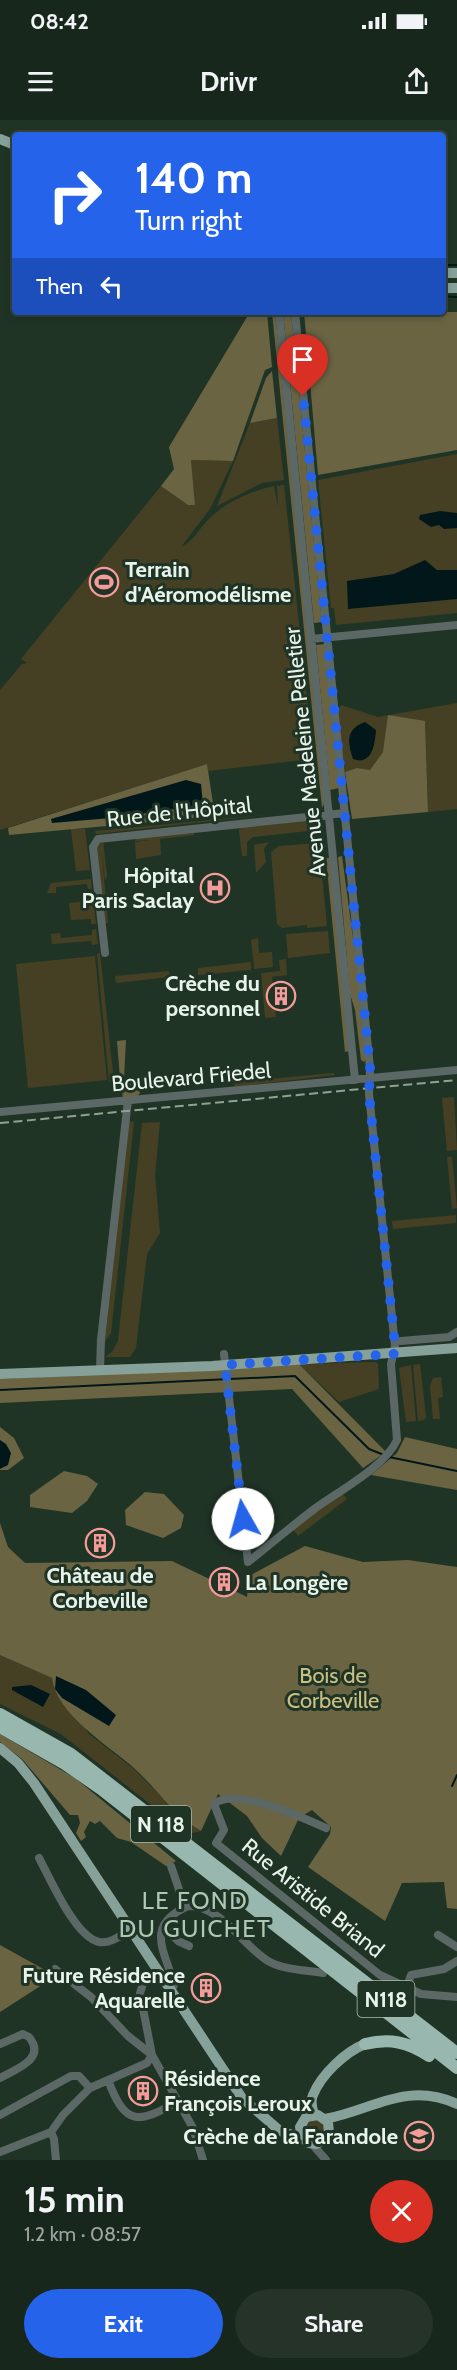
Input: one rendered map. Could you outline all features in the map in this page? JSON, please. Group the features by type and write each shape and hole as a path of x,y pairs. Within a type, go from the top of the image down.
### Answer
{"highway":[{"name":"N 118","path":"0,1714 71,1754 315,1944"},
{"name":"N 118","path":"0,1727 46,1753 101,1789 457,2070"},
{"name":"N118","path":"315,1944 457,2053"},
{"path":"366,2044 388,2041 405,2043 457,2070"}],"main road":[{"path":"0,1374 225,1365 457,1348"},
{"path":"0,1748 18,1763 34,1782 234,2088 250,2106 280,2132 302,2138 312,2144 346,2115 375,2102 427,2095 457,2104"},
{"path":"327,2129 314,2114 312,2098 341,2059 350,2051 366,2044"},
{"path":"399,2097 429,2101 457,2110"},
{"path":"275,2127 287,2128 301,2124 306,2117 314,2114"},
{"path":"301,2124 302,2138"}],"street":[{"name":"Avenue Madeleine Pelletier","path":"279,315 355,1080"},
{"name":"Avenue Madeleine Pelletier","path":"225,1365 248,1562 310,1512 382,1461 393,1450 397,1440 391,1364 394,1354 368,1080 370,1068 295,315"},
{"path":"311,639 457,625"},
{"name":"Rue de l'Hôpital","path":"105,953 93,847 98,839 345,813"},
{"name":"Boulevard Friedel","path":"0,1112 368,1080 457,1070"},
{"path":"100,1370 102,1329 128,1100"},
{"path":"401,1341 449,1337 457,1332"},
{"name":"Rue Aristide Briand","path":"326,1828 301,1816 249,1800 231,1797 214,1804 224,1830 216,1843 375,1970 406,1989 433,1996 457,1997"},
{"path":"39,1858 75,1922 90,1938 108,1941 130,1930"},
{"path":"171,1866 186,1907"},
{"path":"171,1991 174,1985 160,1944 164,1928 186,1907"},
{"path":"186,1907 200,1909 225,1922 267,1960 289,1968 322,1973"},
{"path":"164,1928 178,1941 189,1947"},
{"path":"438,1935 457,1947"},
{"path":"406,1989 411,1975 444,1969 457,1960"},
{"path":"55,1969 91,1997 128,2036 152,2055"},
{"path":"157,1971 143,1984 140,1993 152,2055 179,2101 192,2128 203,2160"},
{"path":"0,2044 23,2034 29,2037 35,2049 33,2058 27,2063 0,2078"},
{"path":"0,2152 51,2132 63,2115 90,2088 147,2063 152,2055"},
{"path":"0,2115 71,2076 79,2076 90,2088"},
{"path":"108,2080 118,2105 131,2115 149,2117 179,2101"},
{"path":"326,2160 327,2129"},
{"path":"51,2132 56,2160"},
{"path":"312,2144 326,2160"}],"shaded area":[{"path":"277,418 284,480 262,483 217,506 250,423"},
{"path":"457,454 457,613 336,625 334,608 331,608 318,480"},
{"path":"191,460 233,461 210,509 181,547 193,538 214,514 247,494 274,486 278,507 277,486 284,485 310,726 307,727 311,759 208,771 207,764 0,830 0,690 22,664 27,663 21,659 161,486 188,505 195,505"},
{"path":"440,511 457,513 457,528 444,529 439,525 431,527 419,519 420,515"},
{"path":"425,560 437,570 457,570 457,599 348,609 347,581 394,574"},
{"path":"457,703 457,809 428,812 425,721 383,752 370,770 357,768 345,772 338,711 341,705 378,717"},
{"path":"365,722 376,730 375,741 368,757 353,759 349,741 351,732"},
{"path":"186,780 201,784 203,805 111,818 52,823 51,819"},
{"path":"274,814 96,834 95,831"},
{"path":"317,819 318,830 253,837 247,842 247,856 242,856 239,830 241,827"},
{"path":"71,829 85,829 90,870 76,871"},
{"path":"193,833 195,835 160,839 161,855 136,859 135,842 151,840 135,841 137,837"},
{"path":"103,841 107,875 105,881 101,845 108,923 105,924 97,848"},
{"path":"269,842 264,849 266,862 256,873 254,845"},
{"path":"319,843 327,926 307,928 307,925 282,928 277,924 271,852 279,846"},
{"path":"91,879 92,889 88,889 87,884 56,887 56,893 47,893 51,883"},
{"path":"93,895 96,924 91,924 91,919 71,920 69,903 88,901 88,896"},
{"path":"96,929 98,944 92,945 91,941 52,944 51,934 60,933 61,938 92,935 92,930"},
{"path":"328,931 330,953 288,958 286,934"},
{"path":"258,938 259,953 272,952 273,967 254,969 251,940"},
{"path":"100,953 114,1082 109,1082 97,954"},
{"path":"95,956 107,1080 28,1088 16,964"},
{"path":"286,959 287,975 272,977 276,1017 265,1018 261,973 280,971 279,960"},
{"path":"251,962 251,970 198,975 198,968"},
{"path":"169,971 170,977 116,983 115,976"},
{"path":"334,1073 334,1075 235,1087 234,1082"},
{"path":"454,1097 457,1150 447,1151 442,1098"},
{"path":"128,1121 134,1122 111,1333 105,1342"},
{"path":"160,1122 155,1175 160,1233 147,1254 136,1348 130,1357 105,1357 112,1352 118,1341 142,1123"},
{"path":"447,1157 452,1157 457,1208 452,1209"},
{"path":"456,1215 456,1223 393,1229 392,1221"},
{"path":"375,1362 378,1364 379,1389 339,1402 299,1364"},
{"path":"420,1364 426,1417 418,1421 413,1365"},
{"path":"411,1365 416,1421 406,1422 399,1368"},
{"path":"441,1377 443,1397 438,1398 440,1419 433,1419 430,1386 433,1378"},
{"path":"0,1440 6,1444 11,1453 8,1465 0,1469"},
{"path":"340,1491 347,1499 298,1536 292,1528"},
{"path":"255,1503 259,1540 247,1541 243,1505"},
{"path":"0,1655 52,1678 89,1734 134,1769 183,1819 201,1831 188,1834 61,1734 0,1704"},
{"path":"56,1676 86,1690 116,1715 109,1726 62,1698 55,1689"},
{"path":"31,1685 50,1694 43,1707 12,1690 12,1687"},
{"path":"315,2120 321,2123 324,2129 321,2135 315,2138 309,2135 306,2129 309,2123"}],"green space":[{"path":"446,312 457,312 457,450 318,475 304,315 446,315"},
{"path":"248,315 267,315 272,367 265,370 233,461 191,460 195,505 188,505 161,486 174,469 169,447"},
{"path":"272,315 275,315 325,801 322,808"},
{"path":"283,315 291,315 322,622 314,623"},
{"path":"272,371 277,418 250,423 266,378"},
{"path":"325,644 339,788 330,790 316,645"},
{"path":"388,715 425,721 428,812 352,819 345,772 357,768 370,770 383,752"},
{"path":"207,764 215,816 9,835 8,828"},
{"path":"342,856 355,953 366,1059 364,1062 361,1060 355,1010 350,994 338,857"},
{"path":"326,858 331,858 349,1051 345,1052"},
{"path":"126,1040 124,1078 120,1078 117,1041"},
{"path":"164,1079 144,1087 137,1097 123,1098 121,1087 129,1082"},
{"path":"299,1364 386,1452 363,1468 292,1389 0,1403 0,1379"},
{"path":"0,1427 14,1438 24,1458 8,1470 0,1470"},
{"path":"405,1437 457,1449 457,1490 371,1475 397,1453"},
{"path":"64,1471 87,1476 98,1484 87,1501 72,1513 30,1507 30,1495"},
{"path":"145,1492 164,1494 184,1515 181,1528 163,1538 126,1525 125,1510"},
{"name":"Bois de Corbeville","path":"0,1523 8,1547 25,1563 172,1561 247,1597 249,1576 305,1546 363,1562 408,1560 457,1567 457,1909 447,1908 444,1882 402,1883 385,1921 308,1867 330,1834 331,1827 312,1810 299,1818 281,1856 262,1838 247,1816 218,1794 201,1831 191,1825 134,1768 73,1717 56,1692 52,1678 0,1655"},
{"path":"0,1734 75,1778 176,1861 166,1866 131,1842 117,1838 100,1821 95,1824 90,1821 84,1832 86,1837 81,1841 76,1833 80,1823 78,1815 70,1815 22,1759 0,1742"},
{"path":"0,1945 56,1976 0,2012"}],"waterway":[{"path":"446,265 457,265"},
{"path":"446,296 457,297"},
{"path":"0,1390 295,1376 369,1449 384,1455"},
{"path":"389,1457 457,1471"},
{"path":"452,1786 457,1775"}],"railway":[{"path":"0,1123 457,1080"}],"place":[{"name":"Terrain d'Aéromodélisme","path":"104,582"},
{"name":"Hôpital Paris Saclay","path":"215,888"},
{"name":"Crèche du personnel","path":"281,996"},
{"name":"Château de Corbeville","path":"100,1543"},
{"name":"La Longère","path":"224,1582"},
{"name":"Future Résidence Aquarelle","path":"206,1988"},
{"name":"Résidence François Leroux","path":"143,2091"},
{"name":"Crèche de la Farandole","path":"419,2136"}],"district":[{"name":"LE FOND DU GUICHET","path":"195,1914"}],"route":[{"path":"243,1519 225,1365 377,1356 394,1354 395,1346 369,1094 370,1068 303,396"}]}
